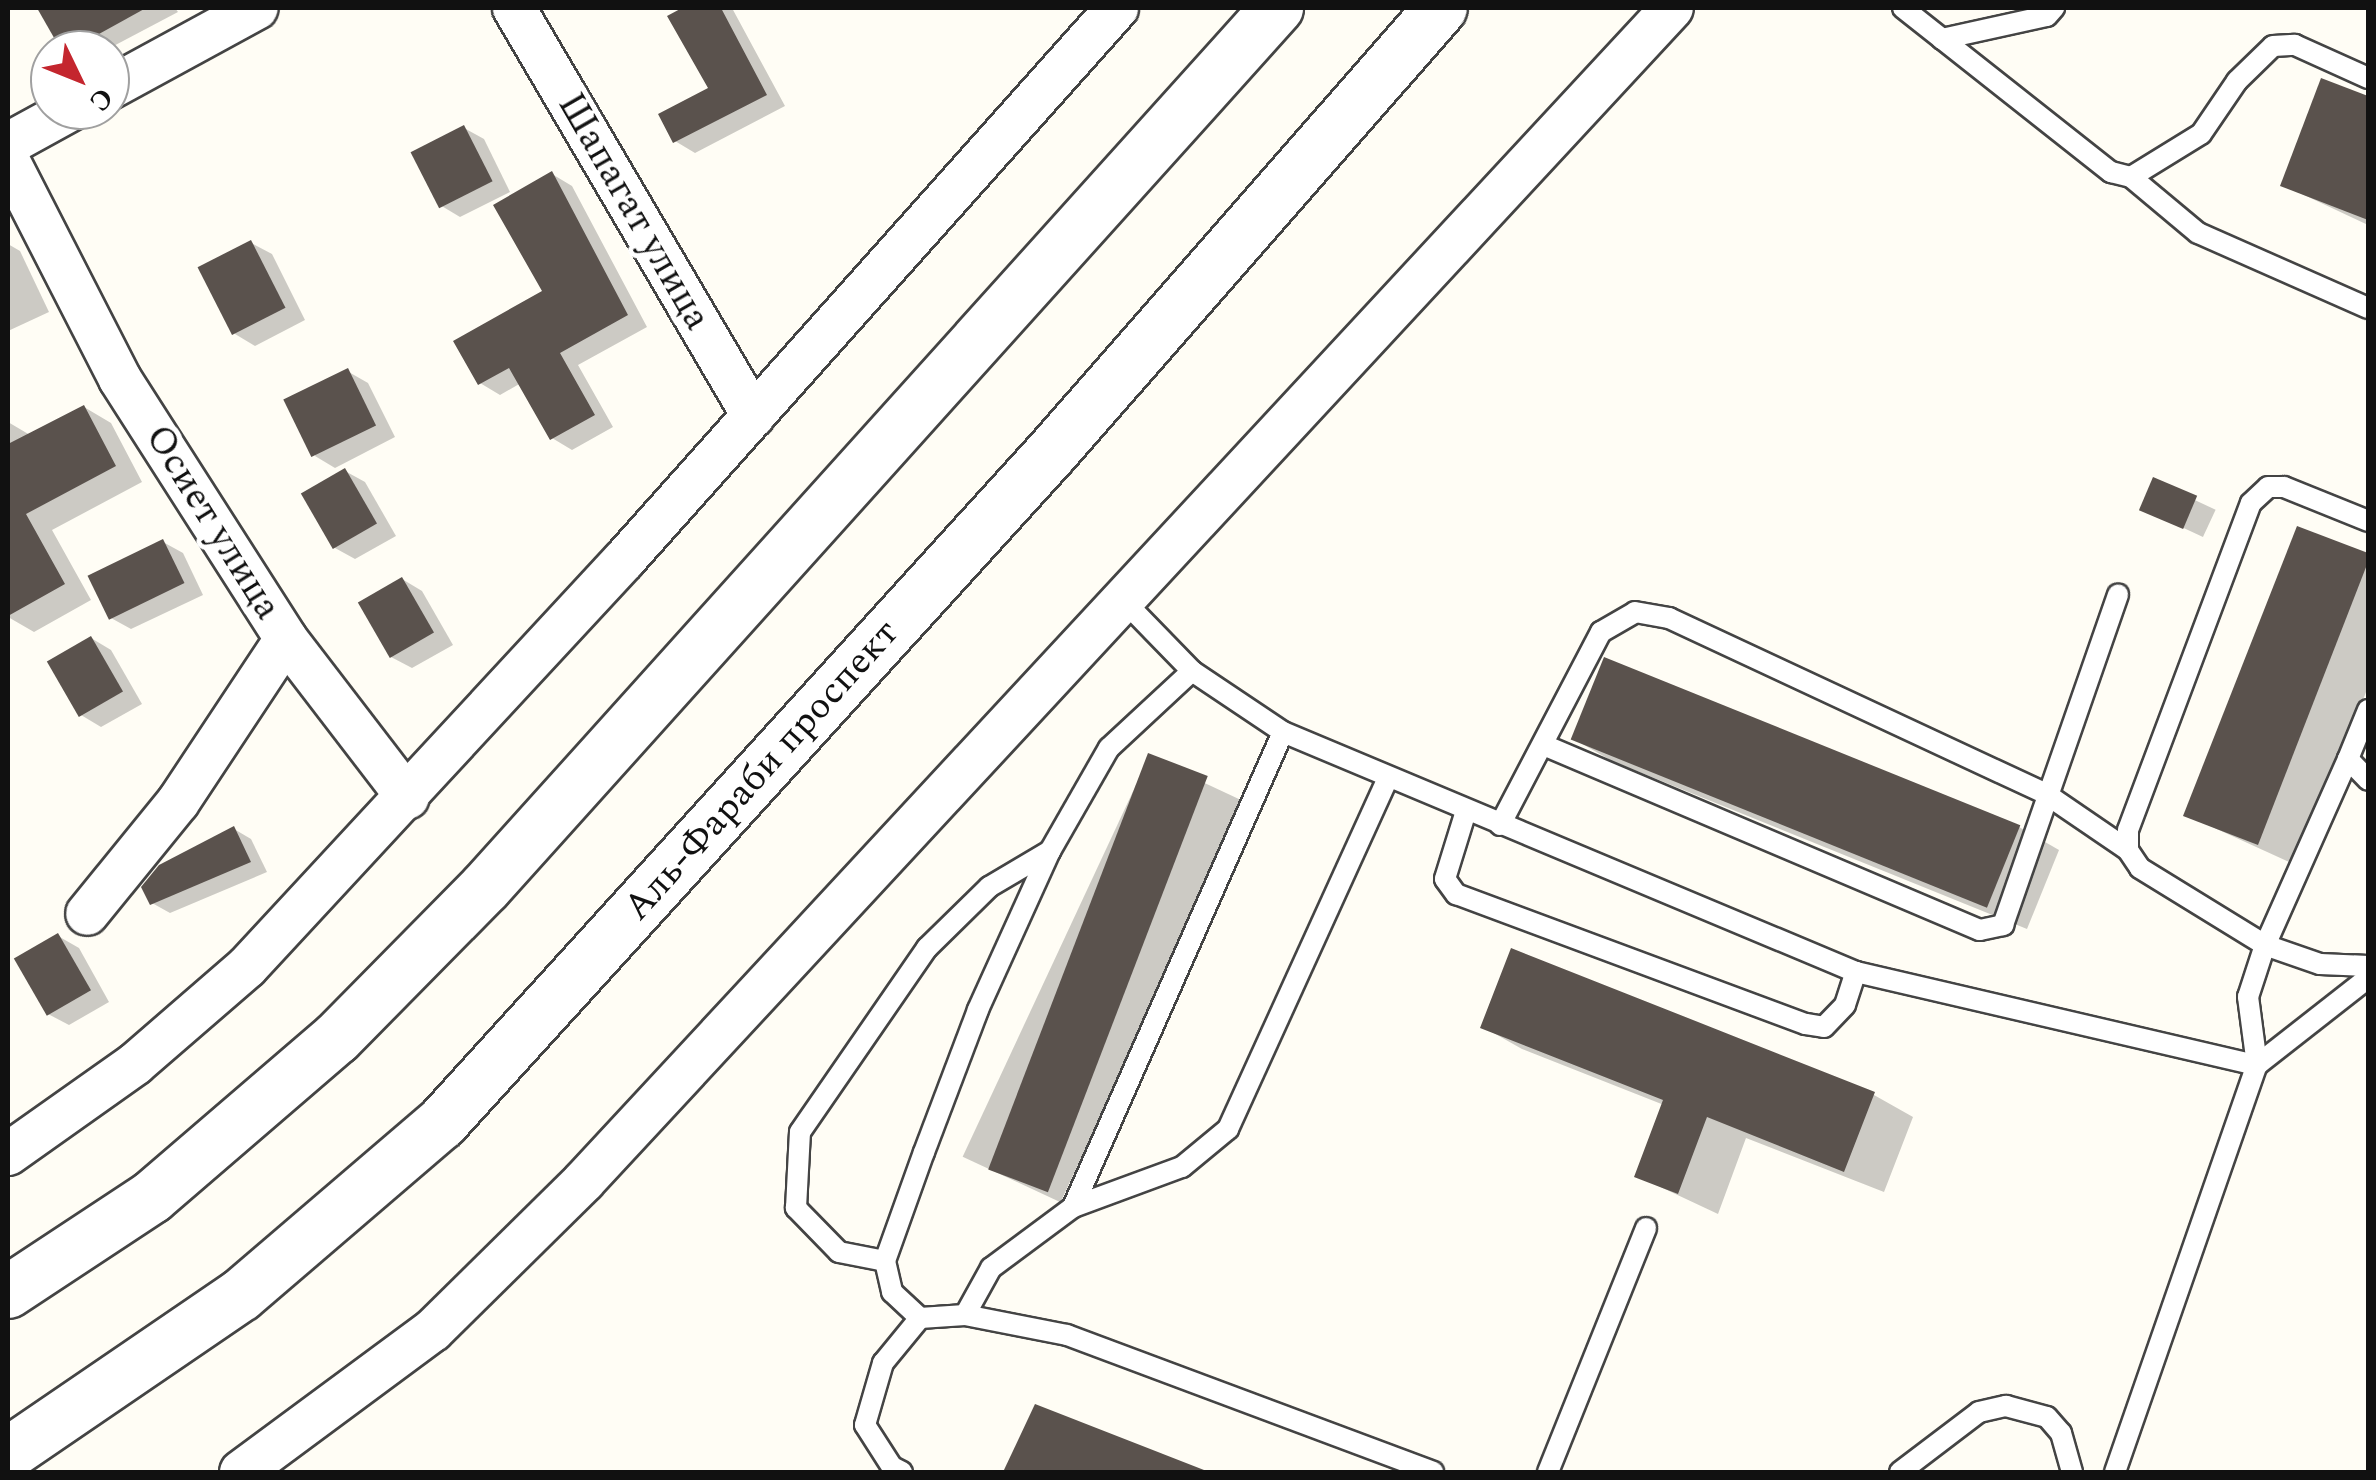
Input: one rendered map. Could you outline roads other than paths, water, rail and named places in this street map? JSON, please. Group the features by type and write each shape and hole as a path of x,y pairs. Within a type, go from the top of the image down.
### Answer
{"street":[{"path":"130,77 257,8"},
{"name":"Шапагат улица","path":"514,8 753,416"},
{"path":"8,1154 135,1064 247,967 408,798 1118,8"},
{"path":"8,1292 152,1197 350,1025 485,888 1277,8"},
{"name":"Аль-Фараби проспект","path":"8,1454 241,1295 442,1123 1054,450 1441,8"},
{"path":"241,1472 433,1330 556,1209 1672,8"},
{"path":"8,144 34,130"},
{"name":"Осиет улица","path":"8,160 120,379 286,639 178,802 87,914"},
{"path":"286,639 408,798"}],"lane":[{"path":"1903,8 2111,172 2132,178 2198,233 2368,308"},
{"path":"1942,38 2047,16 2054,8"},
{"path":"2132,178 2201,134 2237,81 2272,46 2295,45 2368,78"},
{"path":"2128,850 2128,830 2251,502 2268,487 2284,487 2368,521"},
{"path":"1546,746 1980,930 2002,926 2118,594"},
{"path":"1123,600 1192,671 1283,732 1856,972 2257,1065"},
{"path":"1500,825 1546,746 1601,632 1634,612 1669,618 2046,794 2128,850 2140,868 2265,946 2320,964 2368,966"},
{"path":"1192,671 1109,748 1050,851 978,1010 885,1261 892,1292 920,1318 965,1315 1027,1325 1149,1363 1433,1472"},
{"path":"2115,1472 2257,1065 2248,997 2265,946 2368,710"},
{"path":"1073,1207 1283,732"},
{"path":"2348,759 2368,780"},
{"path":"965,1315 991,1268 1073,1207 1182,1168 1228,1129 1388,778"},
{"path":"1466,811 1445,879 1456,894 1806,1024 1824,1027 1844,1004 1856,972"},
{"path":"885,1261 839,1252 796,1208 800,1132 927,948 989,886 1050,851"},
{"path":"2257,1065 2368,978"},
{"path":"1548,1472 1646,1228"},
{"path":"902,1472 892,1468 865,1425 883,1363 920,1318"},
{"path":"1900,1472 1979,1412 2006,1406 2047,1417 2061,1433 2072,1472"}]}
